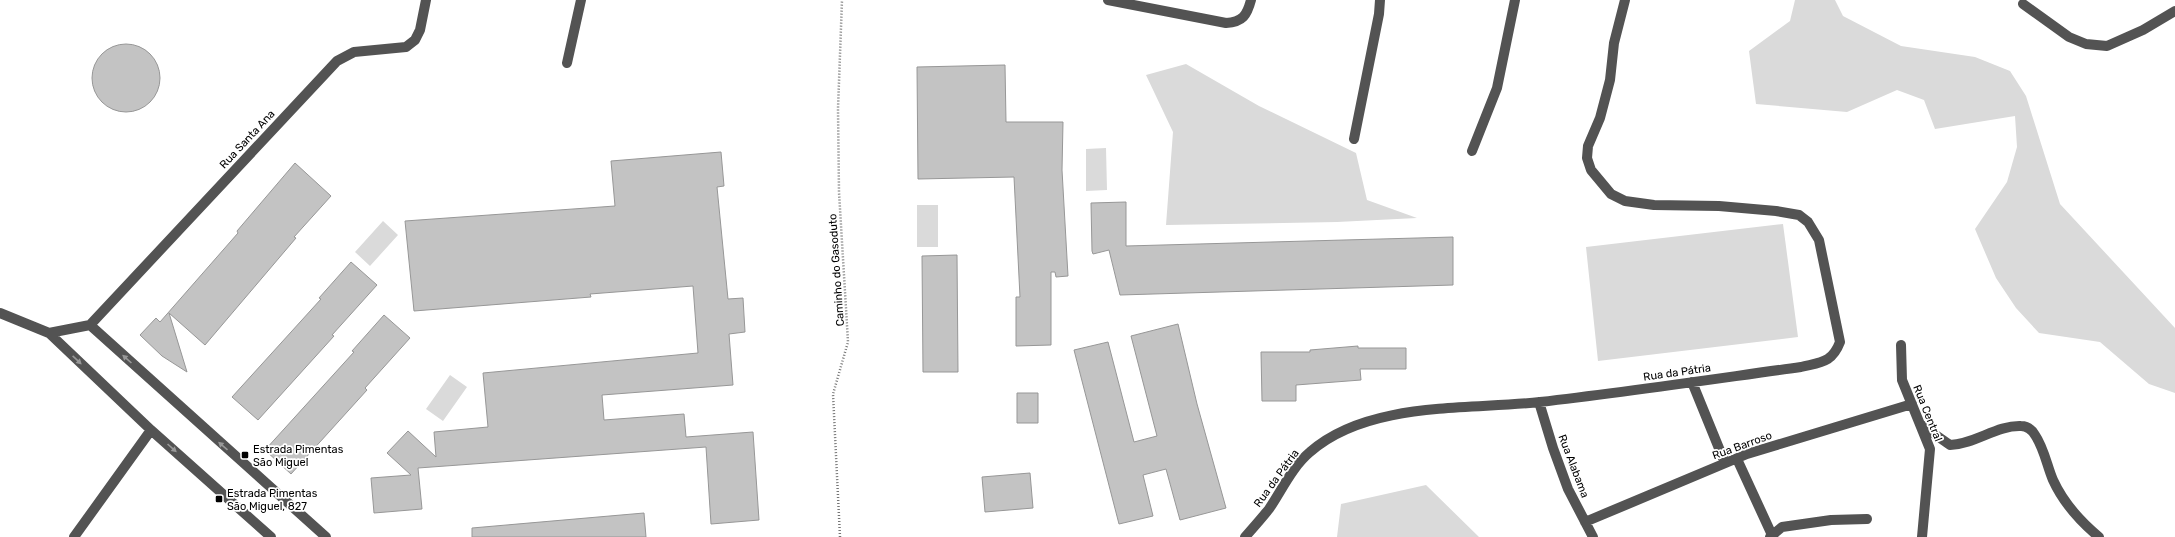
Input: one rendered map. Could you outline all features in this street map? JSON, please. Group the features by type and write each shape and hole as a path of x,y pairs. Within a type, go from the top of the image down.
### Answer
{"street":[{"name":"Rua Santa Ana","path":"90,325 337,61 354,52 406,47 415,40 420,30 426,0"},
{"path":"567,63 581,0"},
{"path":"1108,0 1226,23 1242,20 1248,13 1251,0"},
{"path":"1354,139 1379,14 1380,0"},
{"path":"1472,151 1497,88 1515,0"},
{"name":"Rua da Pátria","path":"1245,537 1269,509 1290,476 1310,452 1336,435 1373,420 1438,410 1539,402 1801,367 1826,361 1836,354 1840,342 1819,240 1808,222 1799,215 1769,210 1719,206 1654,205 1624,201 1611,194 1599,182 1591,170 1587,158 1588,146 1600,118 1610,80 1614,43 1625,0"},
{"path":"2023,4 2069,37 2086,44 2107,46 2143,30 2175,11"},
{"path":"0,313 49,333 151,430 272,537"},
{"path":"49,333 90,325 326,537"},
{"name":"Rua Central","path":"1901,345 1902,380 1930,449 1922,537"},
{"path":"1692,382 1725,463"},
{"name":"Rua Alabama","path":"1539,402 1553,448 1568,489 1593,537"},
{"name":"Rua Barroso","path":"1585,522 1737,458 1912,404"},
{"path":"1920,424 1950,445 1969,443 2010,427 2022,426 2030,428 2036,435 2054,482 2080,520 2099,537"},
{"path":"74,537 151,430"},
{"path":"1737,458 1771,536 1782,527 1831,520 1867,519"}],"path":[{"name":"Caminho do Gasoduto","path":"840,537 832,394 848,342 839,192 838,108 842,0"}],"shaded area":[{"path":"1795,0 1835,0 1843,16 1901,46 1975,57 2010,71 2026,96 2060,204 2175,328 2175,393 2149,384 2100,342 2039,333 2016,308 1996,278 1975,229 2007,182 2017,147 2015,116 1935,129 1924,100 1897,90 1847,112 1756,104 1749,51 1790,21"},
{"path":"1186,64 1259,106 1356,153 1367,200 1417,218 1337,222 1166,225 1173,132 1146,75"},
{"path":"1106,148 1107,190 1086,191 1086,149"},
{"path":"917,205 938,205 938,247 917,247"},
{"path":"383,221 398,235 370,266 355,252"},
{"path":"1783,224 1798,337 1598,361 1586,247"},
{"path":"450,375 467,387 443,421 426,409"},
{"path":"1426,485 1479,537 1337,537 1341,504"}],"building":[{"path":"126,44 139,47 150,54 157,65 160,78 157,91 150,102 139,109 126,112 113,109 102,102 95,91 92,78 95,65 102,54 113,47"},
{"path":"1005,65 1006,122 1063,122 1062,170 1068,276 1056,277 1055,272 1051,272 1051,345 1016,346 1016,297 1020,297 1014,177 918,179 917,67"},
{"path":"721,152 724,186 717,187 728,299 743,298 745,332 729,334 733,385 602,395 604,420 684,414 686,437 753,432 759,520 711,524 706,447 418,468 422,509 374,513 371,478 411,475 387,453 408,431 436,457 434,432 488,427 483,373 698,353 693,286 590,294 591,297 414,311 405,221 615,206 611,161"},
{"path":"295,163 331,196 294,237 296,238 205,345 169,313 187,372 162,356 140,335 156,318 160,322 238,233 237,231"},
{"path":"1126,202 1126,246 1453,237 1453,285 1120,295 1109,250 1093,254 1092,251 1091,203"},
{"path":"957,255 958,372 923,372 922,256"},
{"path":"351,262 377,285 332,335 334,336 258,420 232,397 321,299 319,298"},
{"path":"384,315 410,338 365,388 367,390 291,474 265,450 354,352 352,351"},
{"path":"1178,324 1197,404 1226,508 1180,520 1166,469 1143,475 1153,516 1119,524 1074,350 1108,342 1134,442 1157,436 1131,336"},
{"path":"1358,346 1358,348 1406,348 1406,369 1360,369 1361,380 1296,385 1296,401 1262,401 1261,352 1310,352 1310,350"},
{"path":"1017,393 1038,393 1038,423 1017,423"},
{"path":"1030,473 1033,508 985,512 982,477"},
{"path":"644,513 646,537 472,537 472,528"}],"place":[{"name":"Estrada Pimentas São Miguel","path":"245,455"},
{"name":"Estrada Pimentas São Miguel, 827","path":"219,499"}]}
